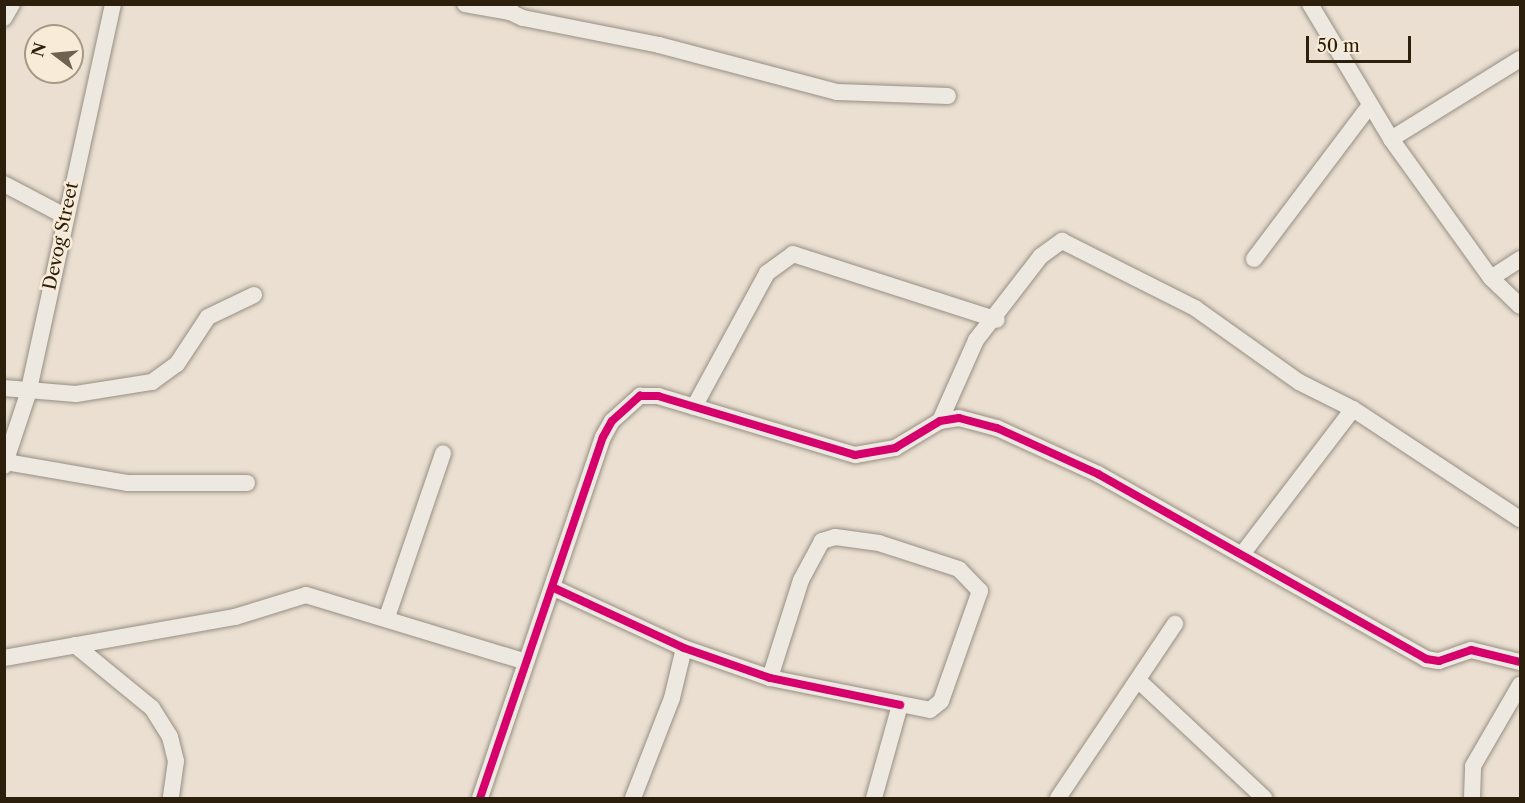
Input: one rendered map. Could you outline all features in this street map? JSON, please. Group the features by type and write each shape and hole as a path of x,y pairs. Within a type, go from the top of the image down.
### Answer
{"street":[{"path":"4,18 12,4"},
{"name":"Devog Street","path":"5,464 28,394 113,4"},
{"path":"465,4 510,8 761,69 837,92 948,96"},
{"path":"1310,4 1391,139 1491,278 1521,306"},
{"path":"1391,139 1521,59"},
{"path":"1254,258 1370,105"},
{"path":"4,184 66,216"},
{"path":"940,421 976,340 997,320 1041,256 1062,241 1195,308 1299,382 1353,409 1521,519"},
{"path":"694,407 767,273 793,254 997,320"},
{"path":"1491,278 1521,259"},
{"path":"4,388 28,394 98,393 152,382 177,364 208,317 254,295"},
{"path":"480,798 612,421 640,396 658,396 855,455 895,448 940,421 959,418 998,428 1098,474 1243,553 1426,659 1439,661 1471,650 1521,662"},
{"path":"1243,553 1353,409"},
{"path":"387,617 443,453"},
{"path":"5,464 129,483 247,483"},
{"path":"554,588 684,648 770,678 930,710 941,702 980,591 974,578 959,569 879,543 835,537 814,550 770,678"},
{"path":"4,658 235,617 306,595 387,617 526,662"},
{"path":"1058,798 1176,624"},
{"path":"75,645 152,708 170,737 176,761 171,798"},
{"path":"633,798 666,715 684,648"},
{"path":"1138,680 1264,798"},
{"path":"1473,798 1473,766 1521,684"},
{"path":"874,798 900,705"}],"cycle path":[{"path":"480,798 603,437 612,421 640,396 658,396 855,455 895,448 940,421 959,418 997,428 1098,474 1426,659 1439,661 1471,650 1520,662"},
{"path":"554,588 684,648 770,678 900,705"}]}
